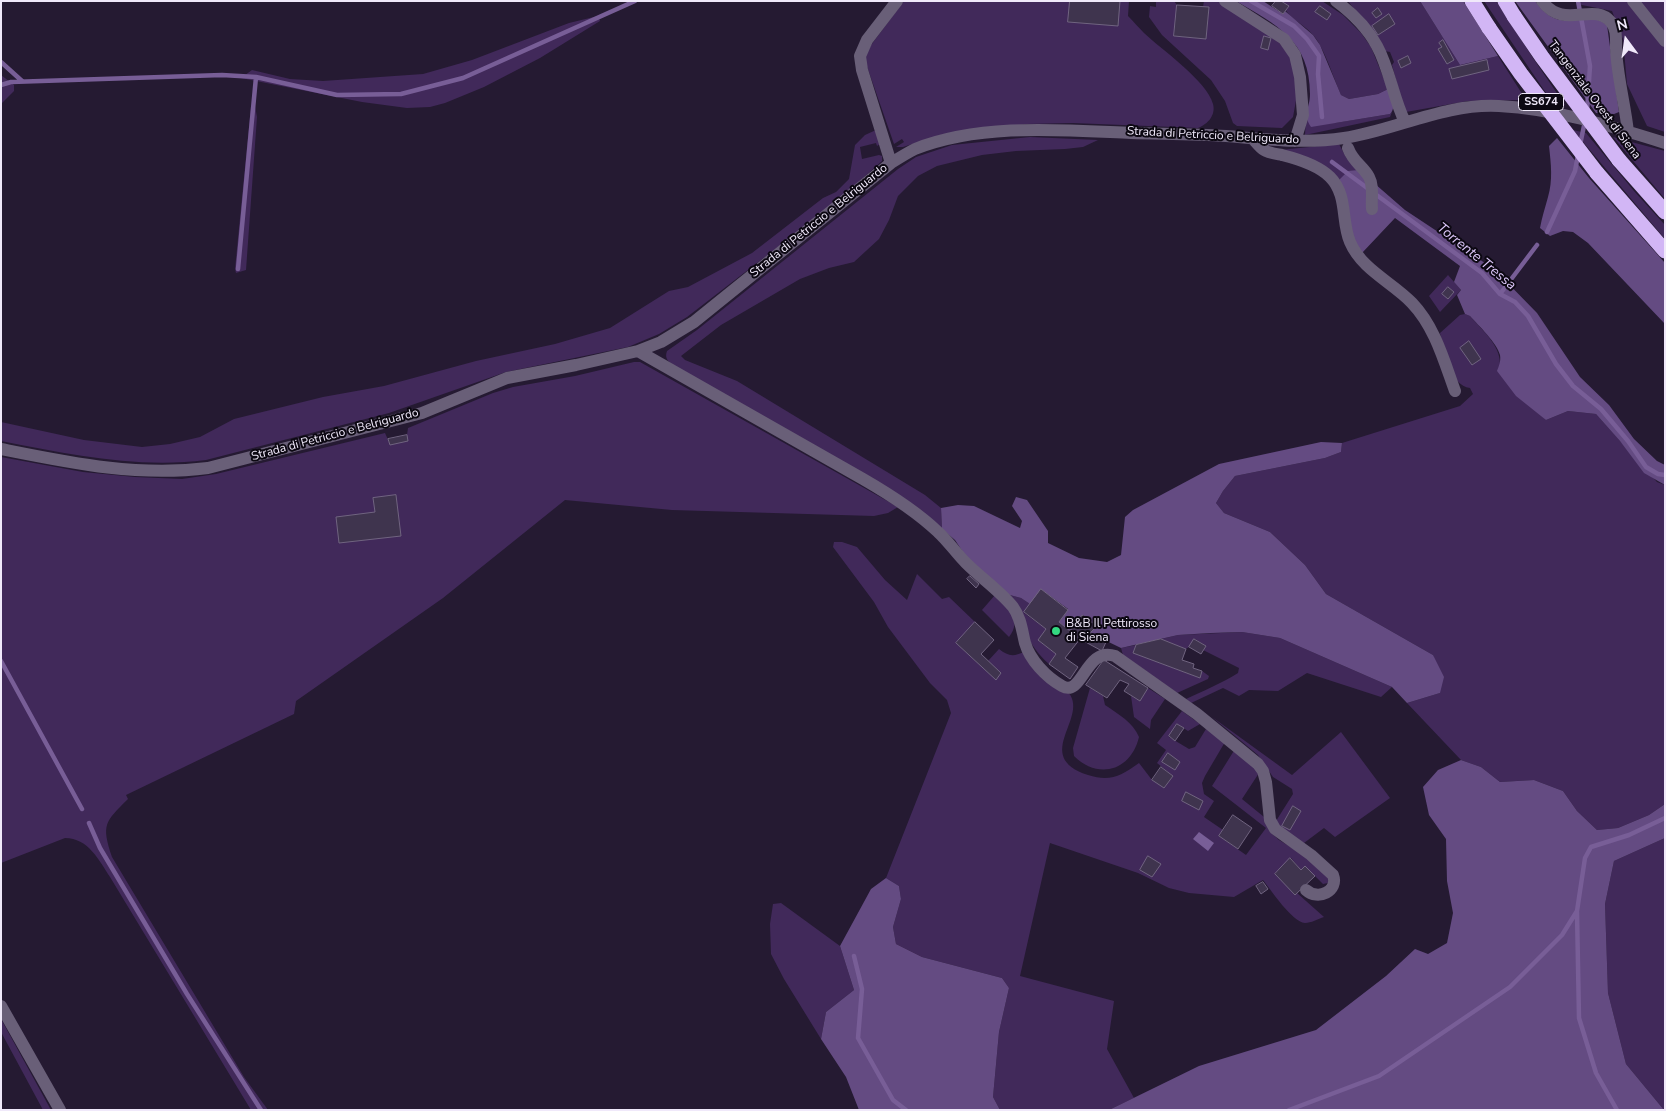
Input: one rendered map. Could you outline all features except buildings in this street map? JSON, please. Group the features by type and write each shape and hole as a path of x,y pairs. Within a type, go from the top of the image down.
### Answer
{"highway":[{"name":"SS674","path":"1472,1 1531,88 1597,173 1665,251"},
{"name":"Tangenziale Ovest di Siena","path":"1505,1 1556,77 1619,160 1665,212"}],"street":[{"path":"891,163 862,70 860,56 868,40 897,1"},
{"path":"1225,1 1284,39 1290,46 1298,67 1303,114 1296,141"},
{"path":"1336,1 1362,25 1377,45 1397,106 1405,122"},
{"path":"1542,1 1551,11 1564,16 1593,14 1604,16 1612,23 1616,32 1616,55 1628,132"},
{"path":"1633,1 1665,41"},
{"name":"Strada di Petriccio e Belriguardo","path":"1,450 89,466 135,471 180,472 208,468 422,413 506,378 638,351 661,342 694,322 891,163 912,150 949,138 1029,130 1224,136 1296,141 1344,138 1469,108 1496,106 1524,108 1571,117 1665,143"},
{"path":"1253,139 1264,150 1297,159 1319,169 1337,185 1343,206 1346,232 1350,242 1362,262 1397,290 1422,315 1436,342 1455,392"},
{"path":"1348,148 1351,156 1369,176 1372,188 1372,206"},
{"path":"638,351 863,479 898,500 937,530 963,561 1013,608 1020,620 1028,651 1042,670 1063,687 1069,688 1075,685 1096,658 1101,655 1115,656 1197,714 1249,755 1263,771 1270,820 1275,829 1311,855 1333,875 1333,887 1326,894 1311,894 1306,890"},
{"path":"1,1006 60,1110"}],"shaded area":[{"path":"904,1 1129,1 1128,16 1202,86 1213,104 1212,115 1208,122 1198,128 1073,123 1028,124 941,135 903,147 896,147 904,142 902,139 894,144 864,58 871,45"},
{"path":"1156,1 1174,1 1177,5 1174,36 1206,39 1209,7 1203,7 1204,1 1218,1 1275,37 1292,59 1297,95 1293,117 1282,128 1237,126 1233,123 1225,101 1211,80 1162,35 1149,17 1150,6 1156,7"},
{"path":"1236,1 1263,1 1283,14 1285,11 1313,35 1320,45 1341,95 1349,99 1378,94 1388,89 1393,102 1390,114 1311,127 1307,118 1310,99 1309,76 1304,60 1297,48 1277,27"},
{"path":"1281,1 1322,1 1343,15 1361,33 1371,47 1388,89 1378,94 1349,99 1341,95 1317,40 1287,12"},
{"path":"1348,1 1420,1 1460,65 1498,56 1526,100 1468,101 1406,112 1390,52 1385,51"},
{"path":"1420,1 1463,1 1498,56 1460,65"},
{"path":"1484,1 1496,1 1565,105 1552,102"},
{"path":"1515,1 1535,1 1545,12 1554,18 1563,20 1598,20 1607,25 1619,112 1614,114 1596,113"},
{"path":"1584,1 1665,1 1665,132 1647,126 1627,84 1623,39 1612,11 1577,4"},
{"path":"598,16 600,21 540,58 484,87 430,107 407,108 362,102 241,78 252,70 290,79 323,81 423,74 472,60 569,23"},
{"path":"1,75 14,85 14,91 1,104"},
{"path":"251,106 255,106 257,117 246,270 236,273 235,269"},
{"path":"1392,112 1390,117 1305,135 1306,116 1335,123 1390,114"},
{"path":"876,130 880,144 877,146 876,143 860,147 862,159 879,155 882,156 882,161 836,202 687,317 659,334 628,347 506,372 389,413 206,460 154,463 103,459 1,441 1,422 84,440 142,447 170,444 200,437 234,419 323,397 384,386 476,361 555,344 610,328 669,291 688,287 752,253 823,198 836,192 849,179 855,145 865,135"},
{"path":"1573,130 1586,133 1665,225 1665,239"},
{"path":"1030,137 1098,140 1083,147 982,155 937,166 918,176 898,196 879,239 854,262 829,268 800,279 721,325 681,356 685,360 737,381 925,495 941,508 942,529 675,367 668,360 666,356 667,351 697,330 898,169 916,157 952,145"},
{"path":"1613,137 1665,151 1665,199"},
{"path":"1557,138 1589,178 1665,263 1665,324 1588,243 1573,232 1563,231 1550,236 1540,228 1551,184 1549,146"},
{"path":"1339,144 1347,159 1359,170 1339,180 1270,151"},
{"path":"1359,170 1405,210 1494,269 1537,313 1580,377 1609,405 1634,439 1657,461 1665,465 1665,485 1644,473 1620,441 1596,414 1568,411 1546,420 1516,396 1497,371 1500,355 1495,345 1470,316 1465,314 1457,295 1461,290 1454,282 1460,266 1395,218 1362,253 1354,240 1339,180 1348,171"},
{"path":"1448,275 1461,290 1440,312 1429,296"},
{"path":"1460,315 1470,316 1490,338 1497,350 1500,363 1546,420 1568,411 1596,414 1657,482 1665,485 1665,804 1649,815 1618,828 1597,830 1577,811 1563,791 1534,780 1500,782 1481,767 1461,760 1407,703 1440,693 1433,655 1326,594 1305,565 1270,532 1224,513 1216,503 1235,476 1325,458 1341,452 1342,443 1460,406 1473,394 1470,388 1463,386 1458,381 1450,369 1440,333"},
{"path":"640,362 898,507 888,513 874,516 672,510 565,500 443,598 296,701 294,714 126,795 128,799 114,813 107,824 107,837 112,857 244,1077 268,1110 251,1110 110,877 92,851 80,842 65,838 1,863 1,457 83,472 135,477 182,479 216,474 385,433 389,442 407,435 408,428 493,393 513,387 575,376"},
{"path":"1321,442 1342,443 1341,452 1325,458 1235,476 1216,503 1224,513 1270,532 1305,565 1326,594 1433,655 1444,677 1440,693 1407,703 1392,687 1280,638 1242,632 1178,635 1121,648 1090,633 1096,626 1083,615 1070,631 1059,622 1068,609 1042,590 1030,604 1021,598 1006,594 967,558 955,540 942,529 941,508 958,505 974,506 1020,528 1022,521 1012,506 1016,497 1027,500 1048,531 1048,543 1079,558 1107,562 1121,555 1125,517 1133,510 1219,464"},
{"path":"834,542 842,542 857,547 885,580 907,600 917,574 942,599 949,597 975,622 956,643 995,679 1001,673 988,661 999,649 1011,655 1024,652 1067,691 1073,701 1073,712 1062,747 1064,757 1071,767 1088,775 1109,778 1127,771 1139,763 1152,780 1164,788 1173,776 1157,763 1166,750 1157,743 1182,711 1200,724 1188,731 1177,724 1169,737 1189,749 1195,747 1206,729 1225,742 1202,783 1204,794 1214,801 1204,817 1223,830 1219,836 1246,855 1266,828 1212,786 1235,749 1259,773 1242,799 1269,821 1270,832 1299,852 1328,876 1328,883 1323,884 1305,866 1301,870 1291,858 1275,874 1295,894 1297,893 1324,917 1305,923 1288,912 1263,880 1234,897 1189,893 1169,888 1138,873 1050,843 1020,976 1114,1001 1107,1049 1134,1098 1109,1110 1000,1110 993,1097 999,1032 1009,988 1002,978 922,957 896,944 893,927 901,899 899,886 886,878 951,713 947,700 930,683 888,627 874,602 833,547"},
{"path":"1006,594 1021,598 1030,604 1024,613 1046,629 1038,640 1056,654 1049,664 1029,640"},
{"path":"995,595 1012,614 1014,619 1013,631 1009,637 982,610"},
{"path":"1242,632 1280,638 1392,687 1381,697 1307,673 1278,691 1249,690 1239,696 1223,688 1191,703 1186,699 1232,677 1238,673 1239,668 1203,650 1206,646 1195,639 1186,649 1161,639 1178,635"},
{"path":"1136,645 1133,653 1200,678 1202,671 1209,676 1208,679 1177,693 1123,655 1121,648"},
{"path":"1090,688 1103,696 1105,705 1129,723 1139,737 1135,749 1129,758 1121,764 1103,770 1093,768 1074,756 1073,748"},
{"path":"1148,688 1165,699 1151,720 1150,729 1134,717 1131,696 1140,701"},
{"path":"1212,717 1292,775 1341,732 1390,798 1335,837 1324,828 1304,843 1281,830 1276,821 1293,794 1292,789 1273,777 1258,755"},
{"path":"1461,760 1481,767 1500,782 1534,780 1563,791 1577,811 1597,830 1618,828 1649,815 1665,804 1665,838 1614,861 1605,904 1608,993 1626,1064 1664,1110 1109,1110 1199,1066 1316,1030 1386,976 1415,949 1428,954 1447,943 1453,913 1447,881 1446,839 1429,815 1423,787 1438,770"},
{"path":"1199,832 1214,843 1208,851 1193,839"},
{"path":"1665,838 1664,1110 1626,1064 1608,993 1605,904 1614,861"},
{"path":"886,878 899,886 901,899 893,927 896,944 922,957 1002,978 1009,988 999,1032 993,1097 1000,1110 859,1110 846,1077 821,1039 826,1012 854,990 840,946 871,889"},
{"path":"781,903 840,946 854,990 826,1012 821,1039 771,954 770,924 773,904"},
{"path":"1,1019 51,1110 43,1110 1,1032"}],"waterway":[{"path":"1,85 11,82 222,75 256,77 337,95 401,94 463,78 635,1"},
{"name":"Torrente Tressa","path":"1251,1 1294,26 1307,39 1319,56 1318,74 1322,117"},
{"path":"1578,1 1590,66 1587,111"},
{"path":"1,62 22,81"},
{"path":"238,269 256,77"},
{"path":"1580,145 1585,121"},
{"path":"1547,232 1575,171 1578,155"},
{"name":"Torrente Tressa","path":"1332,162 1482,273 1500,294 1515,302 1528,316 1556,364 1573,386 1601,409 1628,441 1646,467 1658,474 1665,475"},
{"path":"1500,294 1537,245"},
{"path":"1,661 82,809"},
{"path":"1289,1110 1379,1076 1510,987 1562,935 1577,911 1585,858 1591,847 1629,835 1665,818"},
{"path":"89,823 100,848 187,994 261,1110"},
{"path":"1577,912 1579,1018 1596,1073 1617,1110"},
{"path":"854,956 862,989 858,1038 893,1100 906,1110"}],"place":[{"name":"B&B Il Pettirosso di Siena","path":"1056,631"}]}
